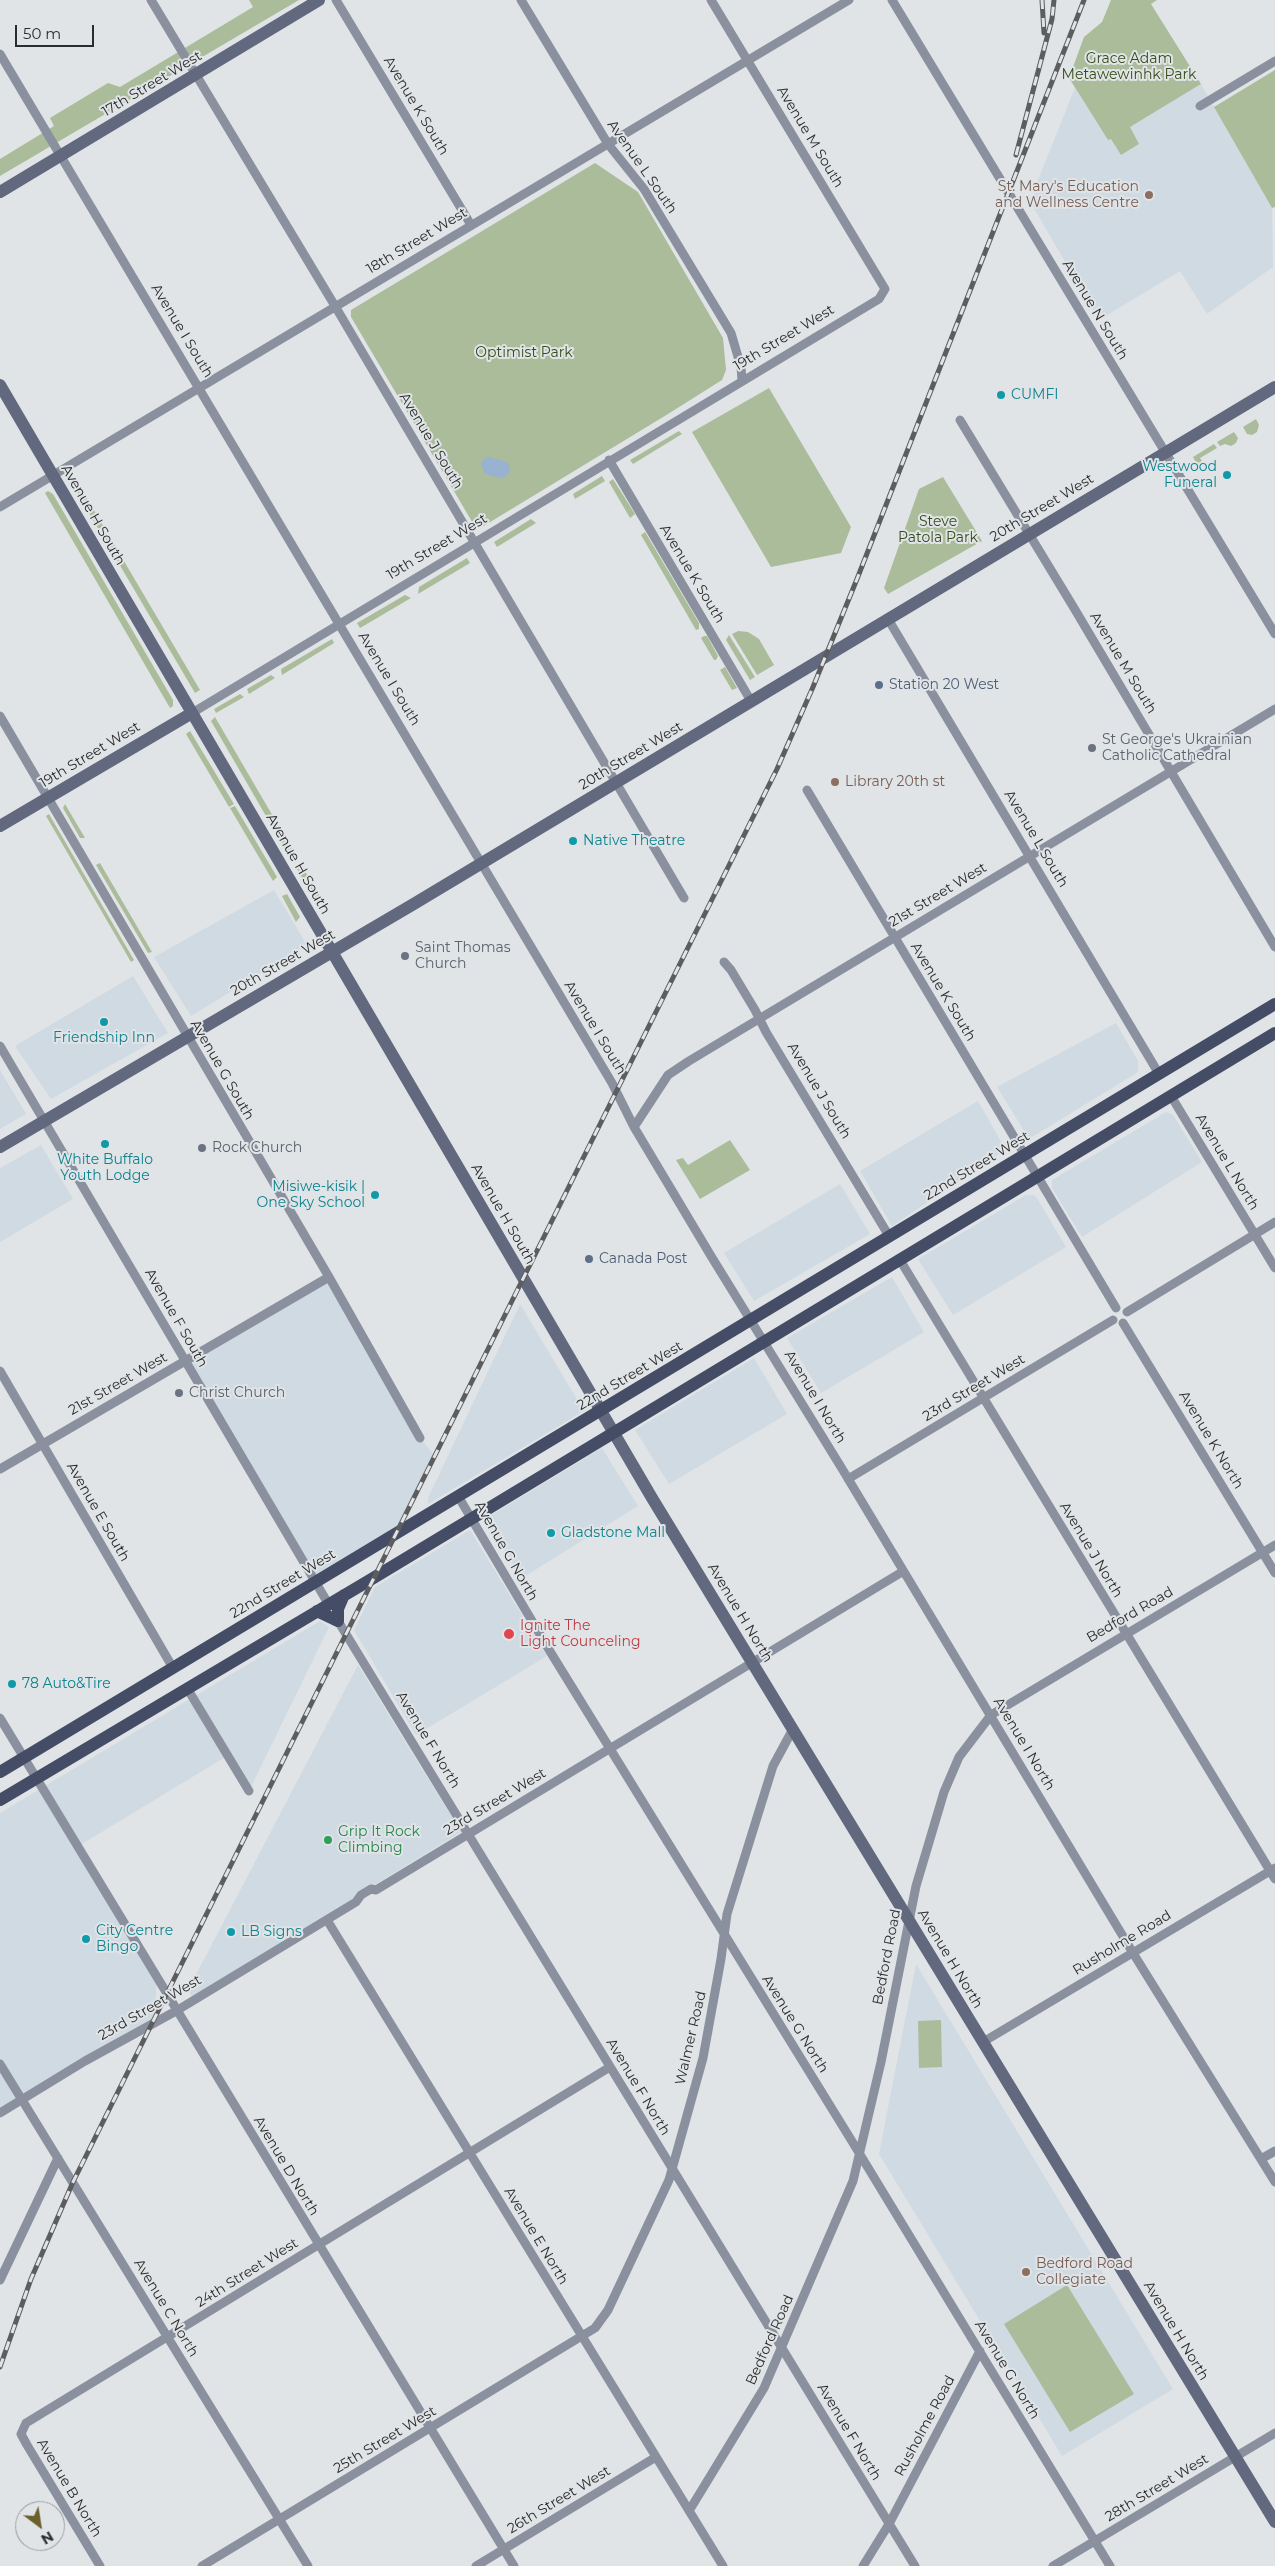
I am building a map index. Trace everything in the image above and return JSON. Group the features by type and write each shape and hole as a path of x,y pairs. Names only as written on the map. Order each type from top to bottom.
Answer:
{"main road":[{"name":"22nd Street West","path":"0,1772 1275,1004"},
{"path":"0,1800 344,1596 1275,1033"},
{"path":"317,1612 338,1622 338,1609 344,1596"}],"street":[{"name":"Avenue J South","path":"152,0 684,898"},
{"name":"17th Street West","path":"0,192 319,0"},
{"name":"Avenue K South","path":"336,0 472,225"},
{"name":"Avenue L South","path":"521,0 608,144 644,189 731,333 741,367 742,380"},
{"name":"Avenue M South","path":"711,0 884,289"},
{"name":"18th Street West","path":"0,507 849,0"},
{"name":"Avenue N South","path":"892,0 1275,634"},
{"name":"Avenue I South","path":"0,54 482,863 616,1090 634,1126 751,1320"},
{"path":"1200,106 1275,61"},
{"name":"19th Street West","path":"0,826 192,713 879,298 884,289"},
{"name":"Avenue H South","path":"0,385 601,1411"},
{"name":"20th Street West","path":"0,1148 482,863 1275,387"},
{"name":"Avenue M South","path":"960,420 1275,947"},
{"name":"Avenue K South","path":"609,460 752,701"},
{"name":"Avenue L South","path":"888,619 1159,1074"},
{"name":"21st Street West","path":"634,1126 668,1075 1275,709"},
{"name":"Avenue G South","path":"0,716 420,1438"},
{"name":"Avenue K South","path":"807,790 1024,1156"},
{"name":"Avenue J South","path":"724,962 731,970 889,1236"},
{"name":"Avenue F South","path":"0,1046 329,1604"},
{"name":"Avenue L North","path":"1171,1096 1275,1268"},
{"path":"1024,1156 1116,1308"},
{"path":"1127,1312 1275,1222"},
{"name":"Avenue J North","path":"900,1260 1125,1633 1273,1872"},
{"name":"21st Street West","path":"0,1469 328,1277"},
{"path":"1116,1308 1122,1308 1127,1312"},
{"path":"1116,1308 1112,1313 1113,1320 1117,1323 1123,1322 1127,1318 1127,1312"},
{"name":"Avenue I North","path":"751,1320 1133,1953 1275,2182"},
{"name":"23rd Street West","path":"848,1479 1113,1320"},
{"name":"Avenue K North","path":"1123,1322 1275,1573"},
{"name":"Avenue E South","path":"0,1370 173,1668"},
{"name":"Avenue H North","path":"601,1411 752,1663 1275,2522"},
{"name":"Avenue G North","path":"458,1496 551,1654 860,2154 1110,2566"},
{"name":"Bedford Road","path":"689,2511 764,2388 852,2181 881,2062 908,1918 944,1792 959,1757 991,1715 1275,1544"},
{"name":"23rd Street West","path":"0,2113 85,2061 176,2011 356,1902 361,1895 371,1889 376,1890 902,1572"},
{"name":"Avenue F North","path":"338,1622 915,2566"},
{"path":"187,1688 249,1791"},
{"name":"Avenue D North","path":"0,1718 514,2566"},
{"name":"Walmer Road","path":"582,2338 595,2328 608,2310 665,2190 703,2058 727,1914 773,1766 793,1729"},
{"name":"Rusholme Road","path":"983,2042 1273,1872"},
{"name":"Avenue E North","path":"327,1920 722,2566"},
{"name":"Avenue C North","path":"0,2064 308,2566"},
{"name":"24th Street West","path":"26,2423 610,2067"},
{"path":"1261,2159 1275,2151"},
{"path":"0,2280 58,2158"},
{"name":"25th Street West","path":"202,2566 582,2338"},
{"name":"Rusholme Road","path":"863,2566 889,2524 980,2351"},
{"name":"Avenue B North","path":"26,2423 21,2434 100,2566"},
{"name":"28th Street West","path":"1053,2566 1275,2433"},
{"name":"26th Street West","path":"476,2566 656,2457"}],"shaded area":[{"name":"St. Mary's Education and Wellness Centre","path":"1201,84 1272,208 1273,267 1207,314 1180,271 1099,320 1032,205 1036,185 1075,88 1108,140"},
{"path":"274,890 307,945 191,1016 154,957"},
{"path":"133,976 168,1033 51,1099 15,1046"},
{"path":"1116,1023 1138,1061 1138,1072 1029,1139 997,1087"},
{"path":"0,1070 26,1114 0,1129"},
{"path":"978,1101 1003,1145 1001,1153 892,1226 860,1171"},
{"path":"1166,1112 1173,1115 1202,1162 1082,1237 1052,1188 1052,1180"},
{"path":"41,1145 73,1199 0,1242 0,1168"},
{"path":"840,1184 870,1234 754,1301 724,1253"},
{"path":"1026,1195 1033,1195 1037,1198 1066,1247 953,1315 918,1259"},
{"path":"329,1277 420,1438 435,1456 395,1534 315,1581 185,1361"},
{"path":"892,1277 924,1332 821,1393 787,1338"},
{"path":"520,1304 584,1411 428,1504 428,1498"},
{"path":"754,1358 787,1414 669,1484 635,1430"},
{"path":"602,1448 638,1506 522,1578 486,1521 488,1517"},
{"path":"470,1530 547,1656 416,1735 354,1630 375,1587"},
{"path":"320,1621 329,1627 249,1791 227,1756 77,1847 157,1980 154,2022 0,2114 0,1813"},
{"path":"358,1665 461,1832 192,1997 188,1990"},
{"name":"Bedford Road Collegiate","path":"916,1964 1173,2389 1062,2456 879,2154"}],"green space":[{"path":"249,0 299,0 0,176 0,159 54,126 50,118 108,83 120,87 253,7"},
{"name":"Grace Adam Metawewinhk Park","path":"1111,0 1157,0 1151,4 1201,84 1130,127 1139,144 1121,155 1111,139 1108,140 1069,78 1084,37 1102,22"},
{"path":"1275,70 1275,207 1272,208 1214,107"},
{"name":"Optimist Park","path":"595,163 638,192 723,338 726,370 722,380 668,414 482,527 474,525 351,317 351,310"},
{"path":"769,388 851,527 841,553 771,567 692,432"},
{"path":"1256,419 1259,425 1257,432 1252,435 1247,434 1243,427"},
{"path":"679,431 682,434 633,464 630,460"},
{"path":"1234,432 1238,438 1236,443 1231,446 1225,444 1220,446 1217,442"},
{"path":"1214,444 1217,448 1200,458 1202,461 1197,464 1193,457"},
{"path":"602,476 605,481 575,499 573,494"},
{"path":"72,477 75,478 200,690 195,693 72,484"},
{"name":"Steve Patola Park","path":"943,477 982,541 888,594 884,588 919,489"},
{"path":"613,479 635,514 630,518 609,482"},
{"path":"48,491 53,494 173,700 173,706 170,708 45,493"},
{"path":"531,519 536,523 497,547 494,542"},
{"path":"645,532 699,623 699,629 696,630 641,535"},
{"path":"467,558 470,563 418,594 419,587"},
{"path":"405,595 411,598 360,628 357,623"},
{"path":"738,631 748,632 759,639 774,665 757,675 732,634"},
{"path":"729,635 755,677 750,680 726,640"},
{"path":"707,636 718,656 716,660 714,660 701,638"},
{"path":"332,639 334,643 282,675 281,669"},
{"path":"725,667 737,688 732,690 720,670"},
{"path":"271,675 275,678 249,694 247,689"},
{"path":"240,694 244,697 216,713 214,709"},
{"path":"215,717 295,854 288,854 211,721"},
{"path":"190,731 234,804 229,807 186,734"},
{"path":"65,804 85,838 80,838 63,808"},
{"path":"235,806 277,877 273,881 230,808"},
{"path":"49,814 134,960 131,962 46,816"},
{"path":"100,863 152,952 148,953 96,865"},
{"path":"300,863 323,901 318,905 297,869"},
{"path":"287,894 300,917 296,922 282,896"},
{"path":"730,1140 750,1170 700,1199 676,1160 683,1158 688,1165"},
{"path":"941,2020 942,2067 919,2068 918,2021"},
{"path":"1067,2285 1134,2394 1070,2432 1004,2324"}],"water":[{"path":"490,457 507,462 510,467 509,473 505,477 500,478 485,474 481,464 485,458"}],"railway":[{"path":"1042,0 1044,33"},
{"path":"1016,155 1052,19 1054,0"},
{"path":"0,2367 31,2279 73,2182 777,769 857,579 1084,0"}],"place":[{"name":"St. Mary's Education and Wellness Centre","path":"1149,195"},
{"name":"CUMFI","path":"1001,395"},
{"name":"Westwood Funeral","path":"1227,475"},
{"name":"Station 20 West","path":"879,685"},
{"name":"St George's Ukrainian Catholic Cathedral","path":"1092,748"},
{"name":"Library 20th st","path":"835,782"},
{"name":"Native Theatre","path":"573,841"},
{"name":"Saint Thomas Church","path":"405,956"},
{"name":"Friendship Inn","path":"104,1022"},
{"name":"White Buffalo Youth Lodge","path":"105,1144"},
{"name":"Rock Church","path":"202,1148"},
{"name":"Misiwe-kisik | One Sky School","path":"375,1195"},
{"name":"Canada Post","path":"589,1259"},
{"name":"Christ Church","path":"179,1393"},
{"name":"Gladstone Mall","path":"551,1533"},
{"name":"Ignite The Light Counceling","path":"509,1634"},
{"name":"78 Auto&Tire","path":"12,1684"},
{"name":"Grip It Rock Climbing","path":"328,1840"},
{"name":"LB Signs","path":"231,1932"},
{"name":"City Centre Bingo","path":"86,1939"},
{"name":"Bedford Road Collegiate","path":"1026,2272"}]}
